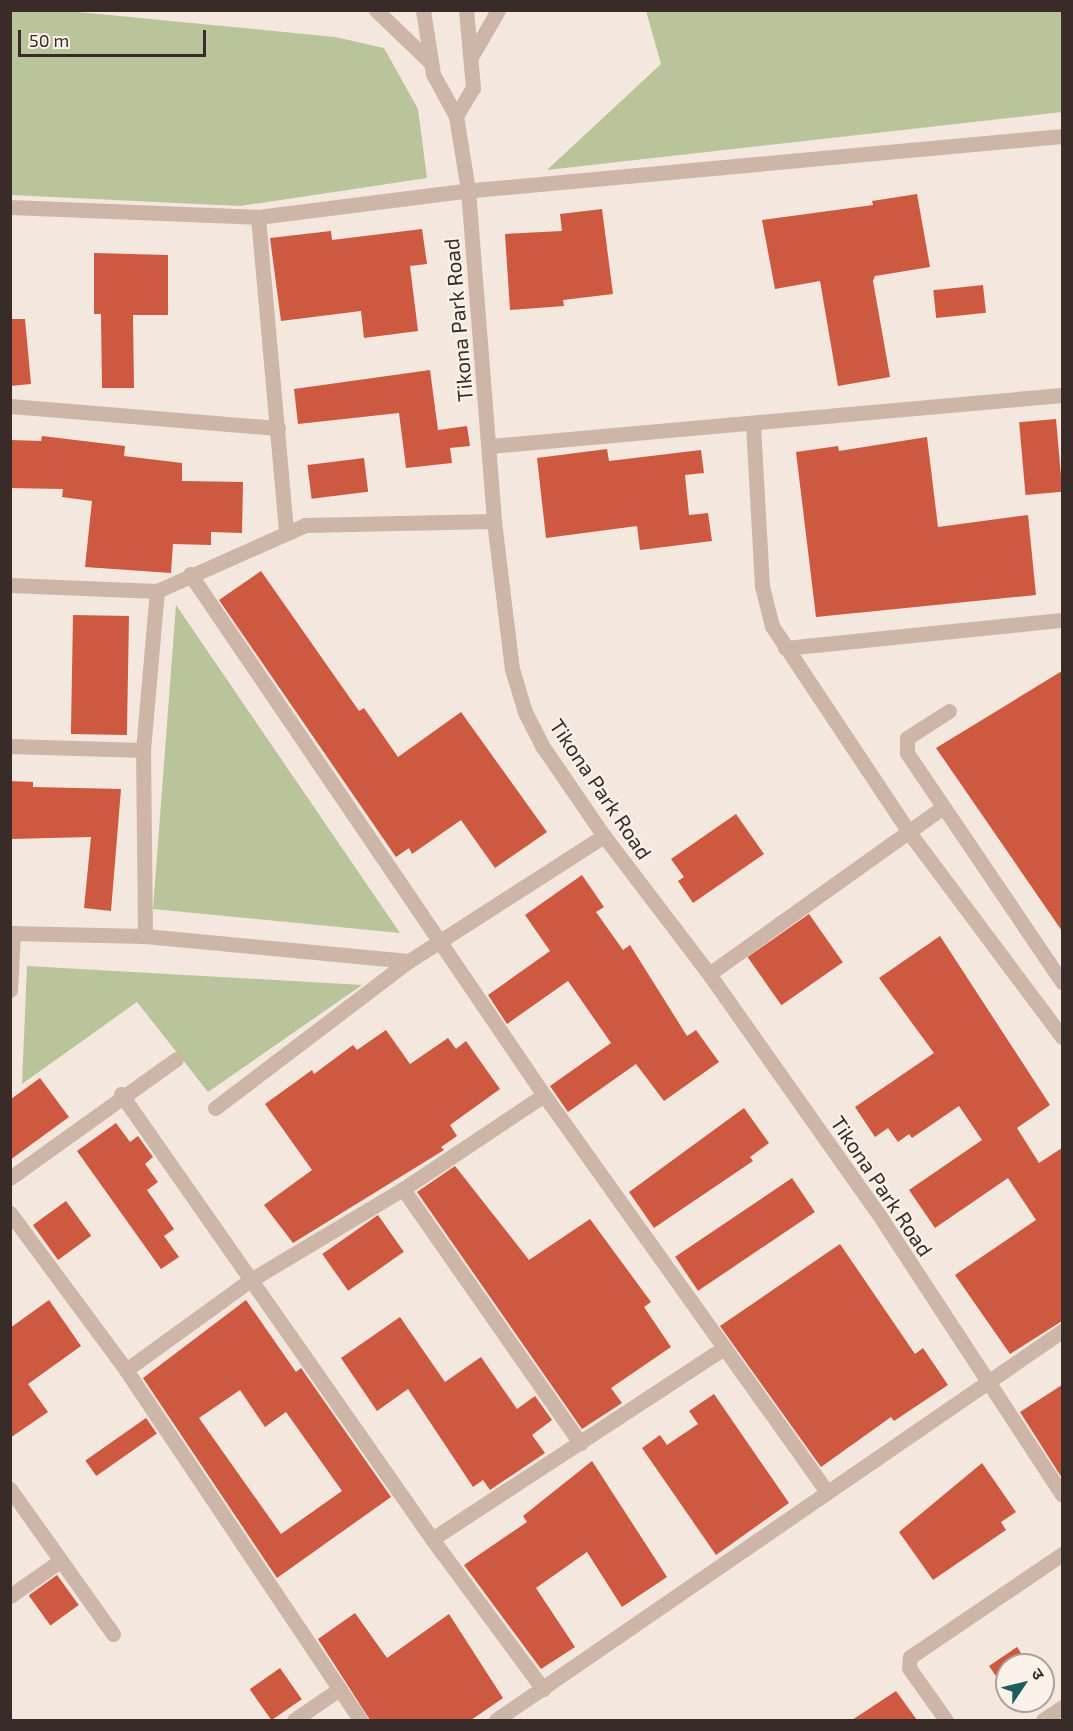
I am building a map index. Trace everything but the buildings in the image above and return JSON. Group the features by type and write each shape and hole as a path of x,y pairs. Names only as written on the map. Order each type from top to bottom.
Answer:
{"street":[{"name":"Tikona Park Road","path":"376,10 431,63"},
{"name":"Tikona Park Road","path":"423,10 431,63 456,116 468,190 490,447 494,521 516,689 543,747 604,836 709,974 883,1221 986,1383 1062,1495"},
{"path":"456,116 473,88 466,10"},
{"path":"471,57 498,10"},
{"path":"10,207 258,217 468,190 1062,136"},
{"path":"258,217 286,530"},
{"path":"490,447 753,425 1062,395"},
{"path":"10,405 278,428"},
{"path":"753,425 762,586 772,626 908,831 1062,1036"},
{"path":"10,585 157,591 286,530 331,522 494,521"},
{"path":"190,574 442,939 544,1095 826,1491"},
{"path":"146,936 143,750 157,591"},
{"path":"785,648 1062,620"},
{"path":"949,711 907,738 904,747 1062,982"},
{"path":"10,746 143,750"},
{"path":"709,974 943,807"},
{"path":"215,1108 409,961 604,836"},
{"path":"10,990 12,933 146,936 409,961"},
{"path":"10,1178 121,1094 176,1059"},
{"path":"121,1094 249,1281 432,1539 543,1689"},
{"path":"126,1370 249,1281 403,1189 544,1095"},
{"path":"403,1189 580,1443"},
{"path":"10,1213 126,1370 360,1720"},
{"path":"496,1720 826,1491 1062,1331"},
{"path":"432,1539 724,1348"},
{"path":"10,1490 113,1634"},
{"path":"946,1720 909,1668 910,1657 1062,1554"},
{"path":"10,1596 60,1561"},
{"path":"294,1720 338,1690"},
{"path":"1043,1720 1062,1707"}],"green space":[{"path":"10,11 68,11 335,37 384,48 418,109 427,178 240,206 11,195"},
{"path":"646,11 1062,11 1062,112 547,170 661,64"},
{"path":"176,605 400,933 153,909"},
{"path":"27,966 362,985 208,1092 137,1002 22,1084"}]}
